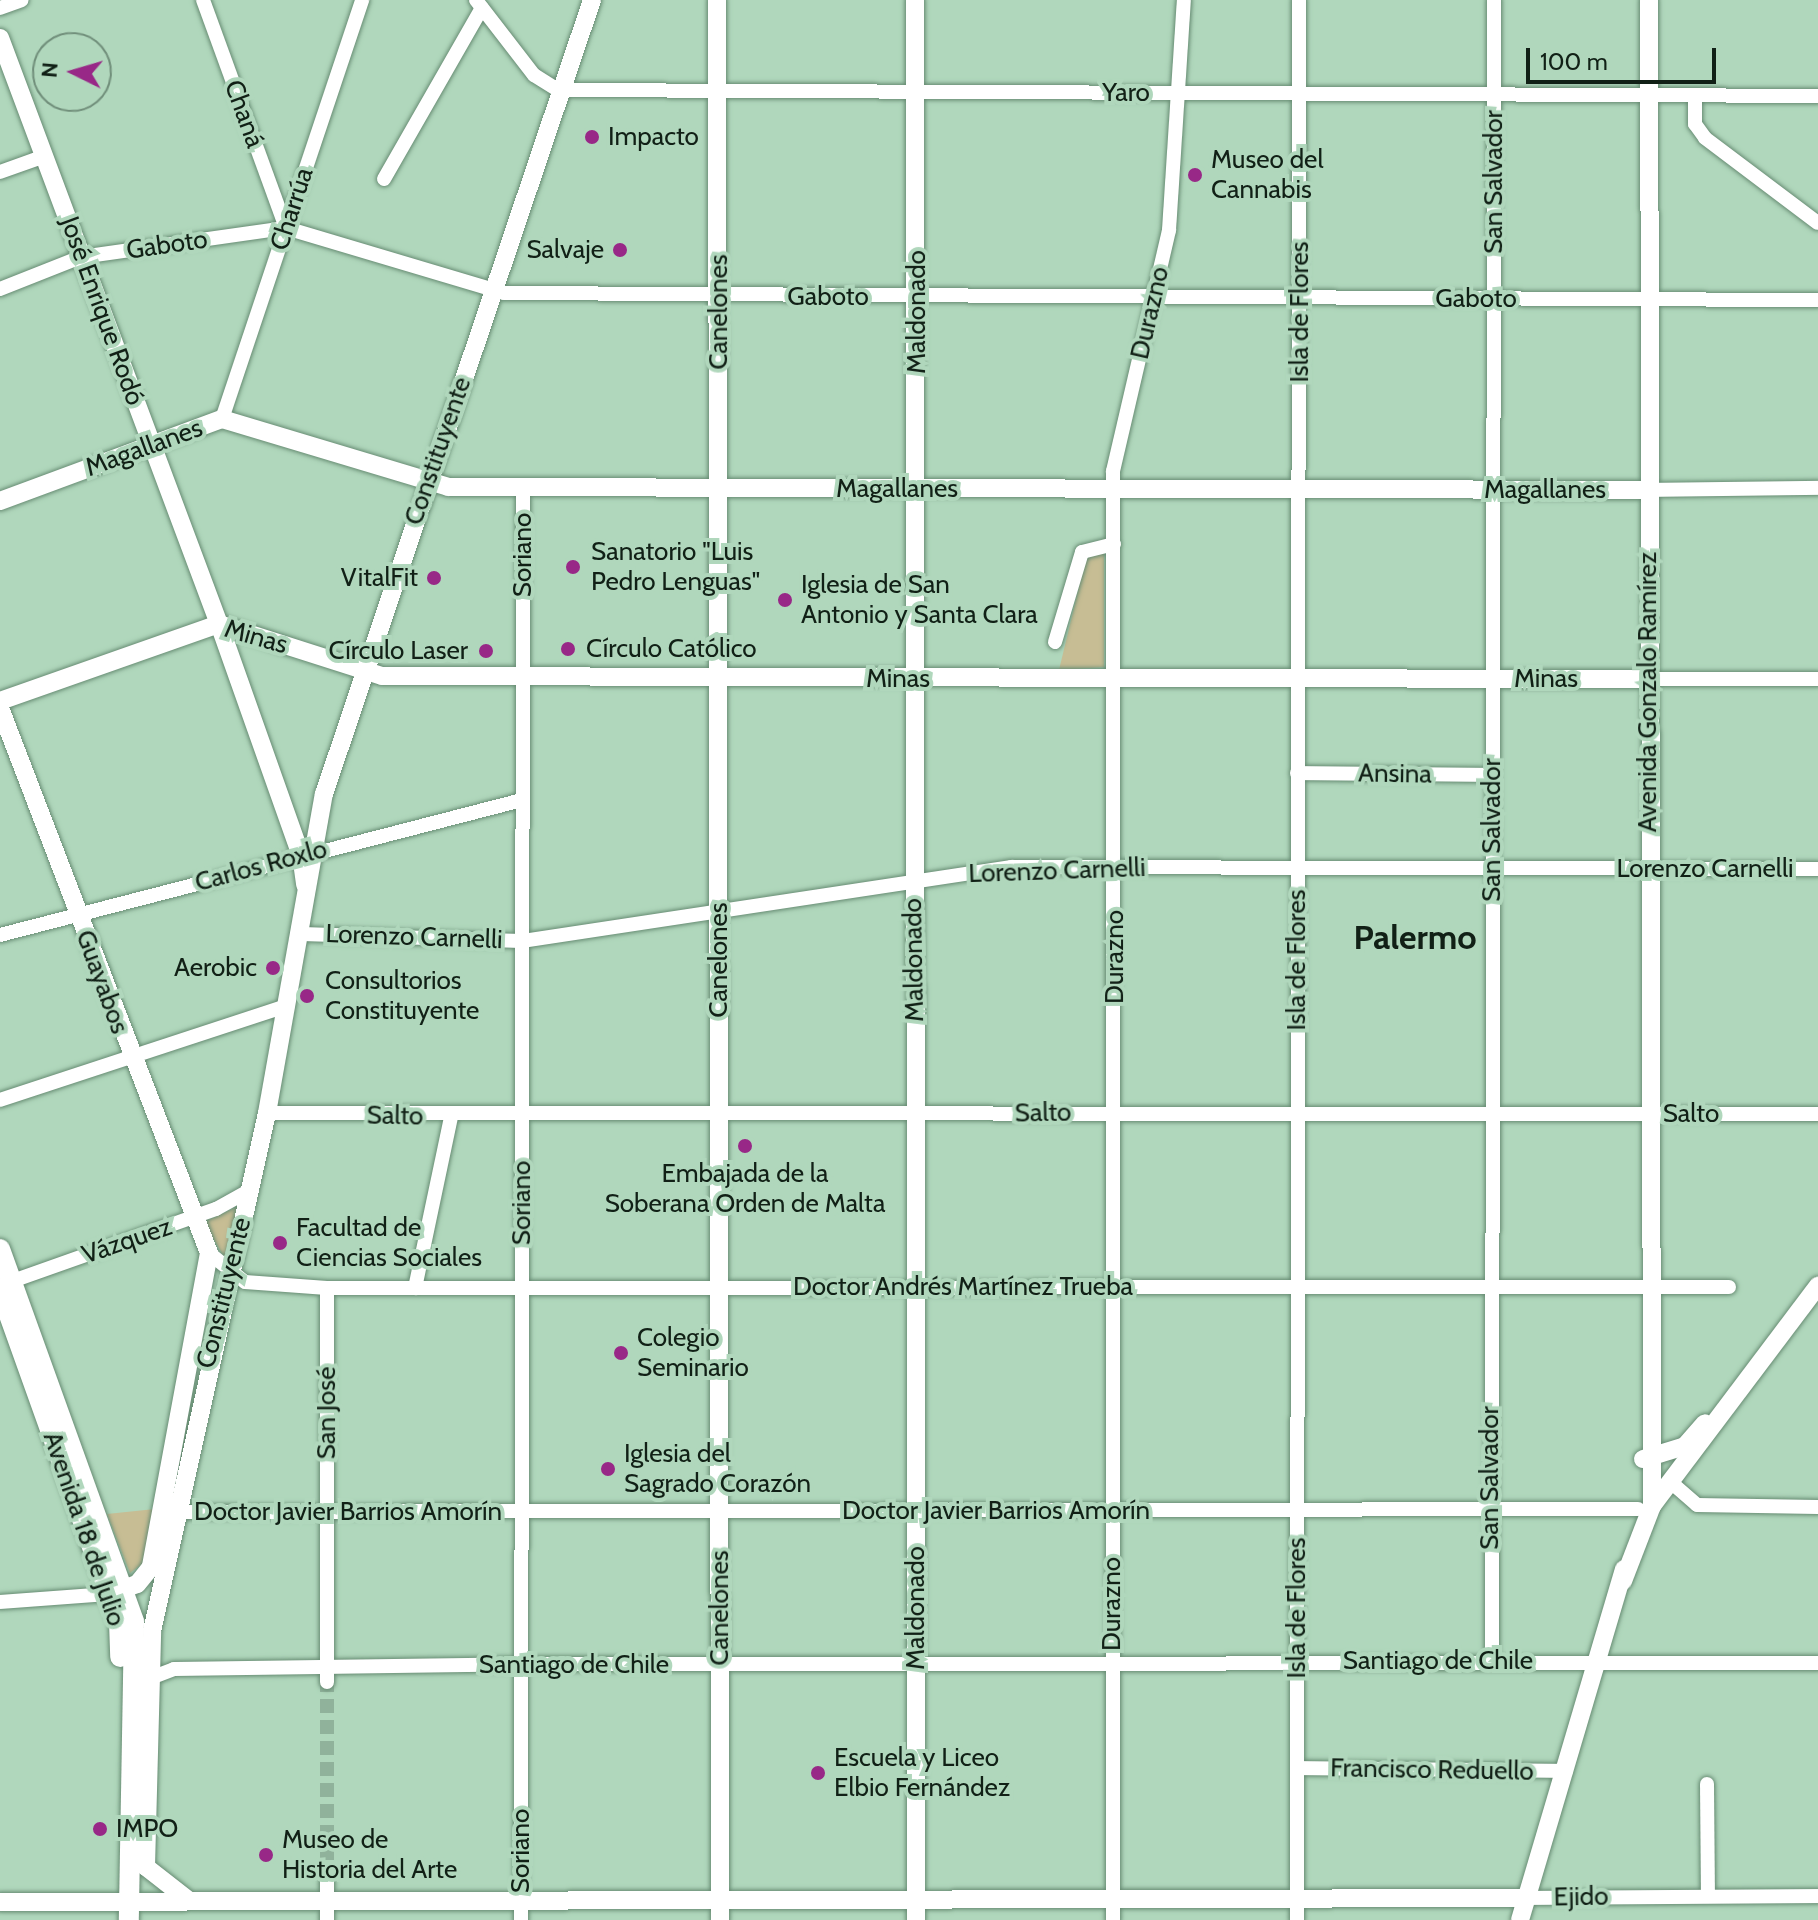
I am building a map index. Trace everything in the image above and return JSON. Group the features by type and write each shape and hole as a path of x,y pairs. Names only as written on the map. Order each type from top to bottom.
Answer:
{"main road":[{"name":"Avenida 18 de Julio","path":"0,1249 4,1285 134,1645 131,1833 123,1910"},
{"name":"Avenida 18 de Julio","path":"115,1592 121,1636 123,1910"}],"street":[{"path":"0,8 22,0"},
{"name":"Chaná","path":"203,0 286,228"},
{"name":"Charrúa","path":"222,419 362,0"},
{"name":"Constituyente","path":"115,1592 151,1567 167,1512 267,1113 306,908 309,853 329,773 558,90 592,0"},
{"name":"Canelones","path":"717,0 720,1920"},
{"name":"Maldonado","path":"915,0 917,489 912,679 917,1115 916,1920"},
{"name":"Durazno","path":"1113,1920 1113,489 1169,230 1184,0"},
{"name":"Isla de Flores","path":"1297,1920 1297,679 1301,489 1299,0"},
{"name":"San Salvador","path":"1492,1660 1489,1508 1494,0"},
{"name":"Avenida Gonzalo Ramírez","path":"1520,1920 1645,1508 1649,0"},
{"path":"384,179 479,4 534,75 558,90"},
{"name":"José Enrique Rodó","path":"0,38 151,445 309,853"},
{"name":"Yaro","path":"558,90 1300,96 1818,96"},
{"path":"1695,95 1695,124 1705,138 1818,223"},
{"path":"0,172 45,156"},
{"name":"Gaboto","path":"0,289 81,257 286,228 493,290 719,296 1818,300"},
{"name":"Magallanes","path":"0,501 222,419 427,483 720,489 1818,488"},
{"name":"Soriano","path":"521,1920 523,487"},
{"path":"1055,642 1085,547 1114,544"},
{"name":"Minas","path":"0,701 219,624 363,672 1115,680 1818,679"},
{"name":"Guayabos","path":"0,708 190,1219 209,1253"},
{"name":"Ansina","path":"1297,773 1492,775"},
{"name":"Carlos Roxlo","path":"0,935 522,800"},
{"name":"Lorenzo Carnelli","path":"301,934 522,941 913,879 1011,867 1818,869"},
{"path":"0,1100 286,1006"},
{"name":"Salto","path":"267,1113 521,1118 1115,1112 1818,1114"},
{"path":"415,1288 451,1117"},
{"name":"Vázquez","path":"4,1285 190,1219 250,1190"},
{"name":"Constituyente","path":"148,1679 167,1512 209,1253"},
{"name":"Doctor Andrés Martínez Trueba","path":"209,1253 229,1272 258,1286 327,1288 1729,1287"},
{"name":"San José","path":"327,1288 327,1675"},
{"path":"1645,1508 1673,1484 1734,1396 1815,1298"},
{"path":"1646,1458 1685,1446 1734,1396"},
{"path":"1673,1484 1697,1505 1818,1507"},
{"name":"Doctor Javier Barrios Amorín","path":"167,1512 720,1513 1645,1508"},
{"path":"0,1602 115,1592"},
{"name":"Santiago de Chile","path":"148,1679 174,1669 327,1675 522,1664 1492,1660 1818,1663"},
{"name":"Avenida 18 de Julio","path":"146,1867 148,1679"},
{"name":"Francisco Reduello","path":"1298,1768 1566,1771"},
{"path":"1707,1784 1708,1895"},
{"name":"Avenida 18 de Julio","path":"146,1807 131,1833 146,1867 160,1886 187,1899"},
{"path":"327,1890 327,1920"},
{"name":"Ejido","path":"0,1902 123,1910 187,1899 327,1890 521,1899 1818,1896"}],"shaded area":[{"path":"1104,553 1104,667 1059,670 1086,558"},
{"path":"237,1207 227,1257 224,1257 204,1222"},
{"path":"155,1509 146,1561 130,1573 107,1514"}],"tunnel":[{"path":"327,1682 327,1881"}],"place":[{"name":"Impacto","path":"592,137"},
{"name":"Museo del Cannabis","path":"1195,175"},
{"name":"Salvaje","path":"620,250"},
{"name":"Sanatorio \"Luis Pedro Lenguas\"","path":"573,567"},
{"name":"VitalFit","path":"434,578"},
{"name":"Iglesia de San Antonio y Santa Clara","path":"785,600"},
{"name":"Círculo Católico","path":"568,649"},
{"name":"Círculo Laser","path":"486,651"},
{"name":"Aerobic","path":"273,968"},
{"name":"Consultorios Constituyente","path":"307,996"},
{"name":"Embajada de la Soberana Orden de Malta","path":"745,1146"},
{"name":"Facultad de Ciencias Sociales","path":"280,1243"},
{"name":"Colegio Seminario","path":"621,1353"},
{"name":"Iglesia del Sagrado Corazón","path":"608,1469"},
{"name":"Escuela y Liceo Elbio Fernández","path":"818,1773"},
{"name":"IMPO","path":"100,1829"},
{"name":"Museo de Historia del Arte","path":"266,1855"}],"district":[{"name":"Palermo","path":"1415,938"}]}
